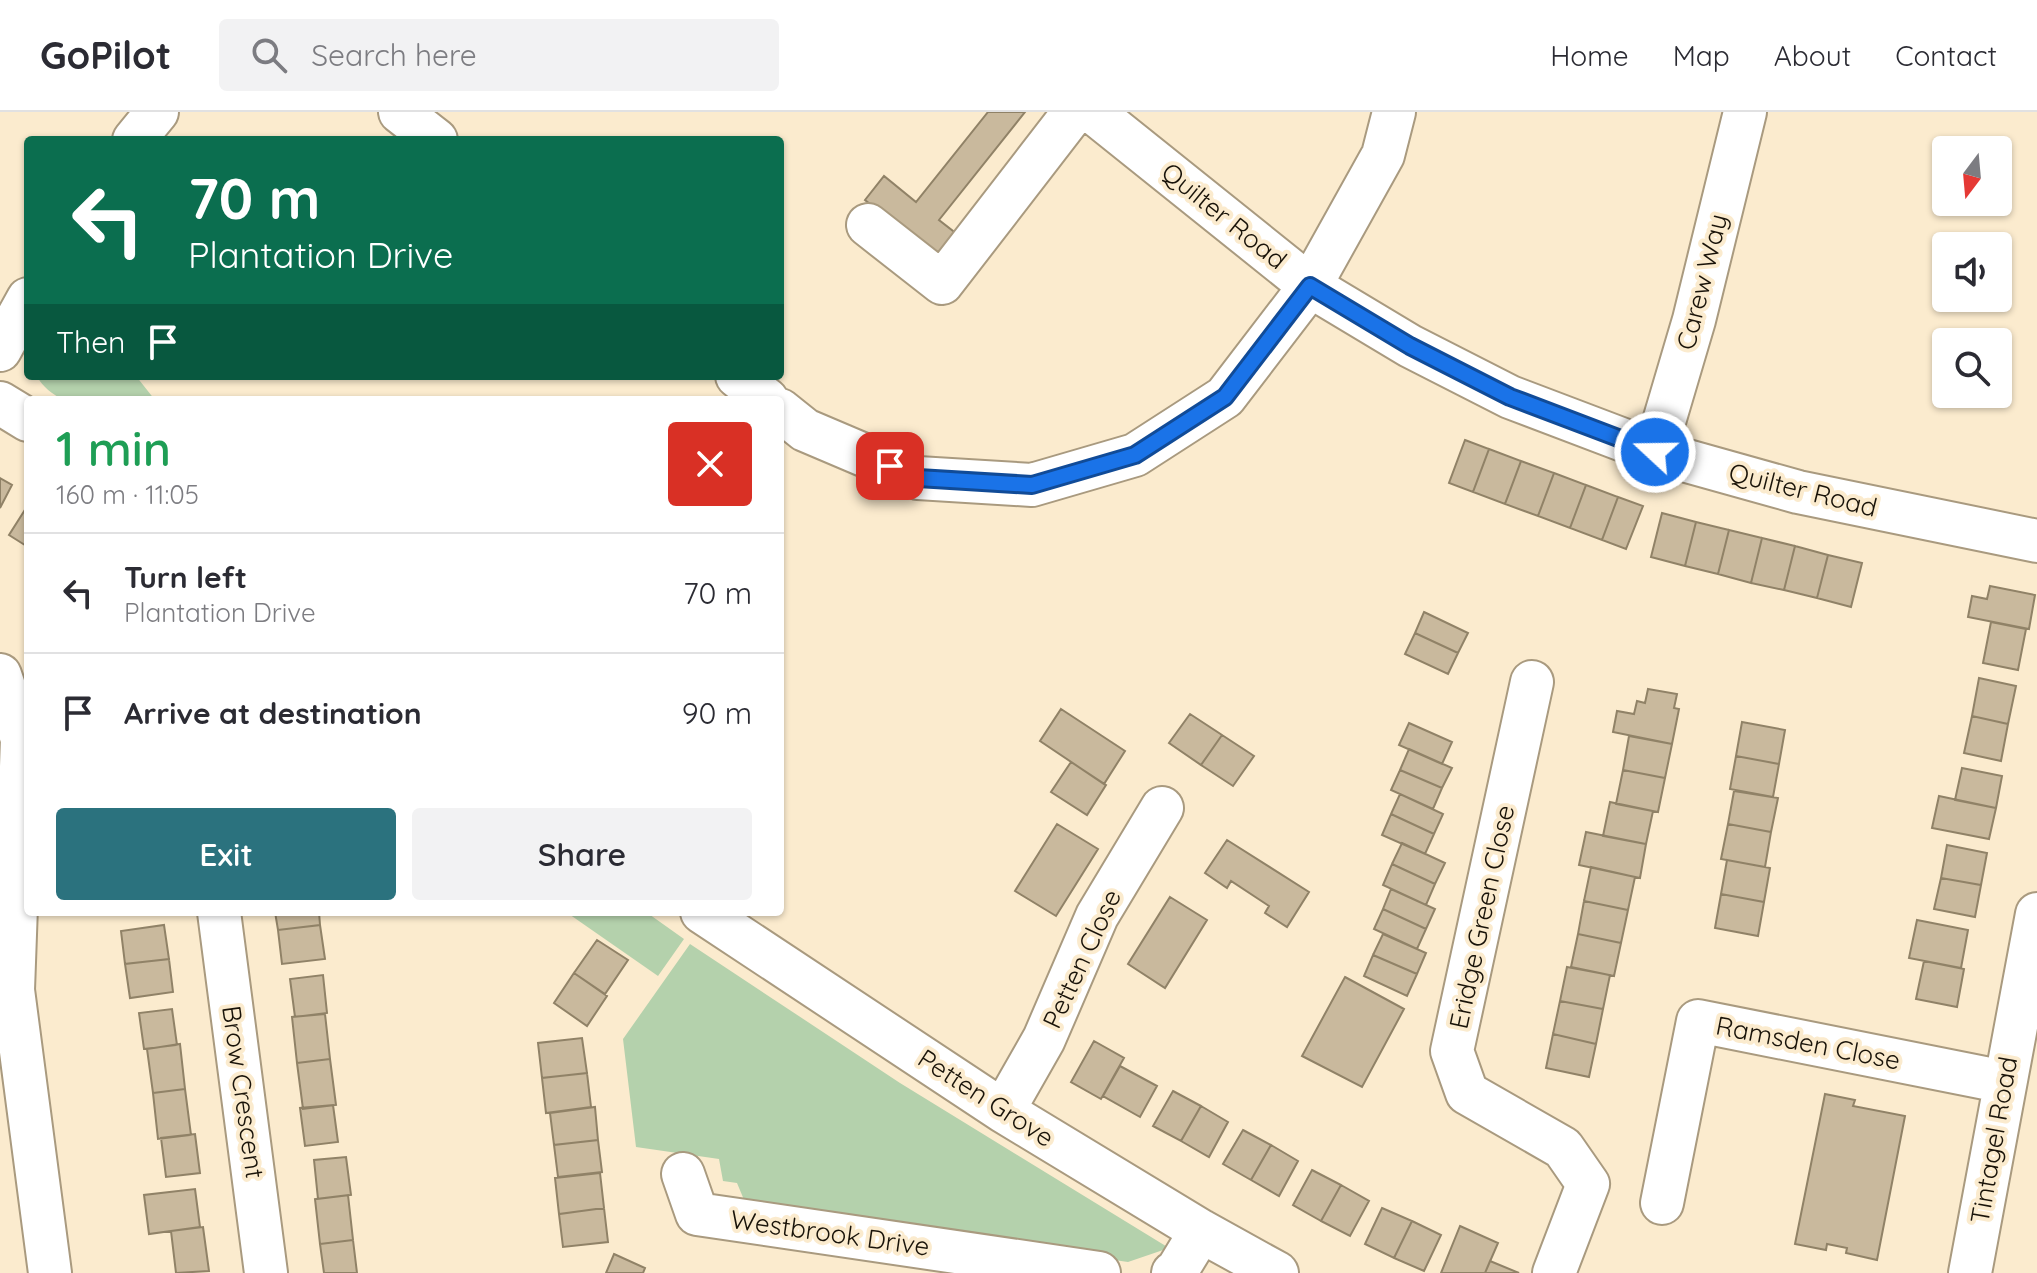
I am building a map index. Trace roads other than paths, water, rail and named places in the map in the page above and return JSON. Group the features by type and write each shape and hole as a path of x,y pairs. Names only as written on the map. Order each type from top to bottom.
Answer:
{"street":[{"path":"137,136 157,112"},
{"path":"400,112 431,136"},
{"path":"868,225 942,283 1074,112"},
{"name":"Quilter Road","path":"1093,112 1310,286 1410,346 1510,397 1655,452 1798,492 2037,541"},
{"path":"784,413 805,430 918,478 1032,485 1135,455 1225,397 1310,286 1383,155 1394,112"},
{"name":"Carew Way","path":"1655,452 1694,320 1745,112"},
{"path":"0,350 24,306"},
{"path":"742,380 762,396"},
{"path":"0,403 24,418"},
{"path":"0,675 22,739 13,990 50,1273"},
{"name":"Eridge Green Close","path":"1532,682 1452,1051 1467,1093 1563,1148 1588,1184 1554,1273"},
{"name":"Petten Close","path":"1003,1111 1044,1039 1097,916 1162,808"},
{"name":"Tintagel Road","path":"1970,1273 2037,914"},
{"name":"Brow Crescent","path":"220,916 266,1273"},
{"name":"Petten Grove","path":"710,916 1003,1111 1201,1231 1277,1273"},
{"name":"Ramsden Close","path":"1662,1203 1698,1021 2005,1082"},
{"name":"Westbrook Drive","path":"683,1174 697,1214 1099,1273"},
{"path":"1173,1273 1201,1231"}]}
